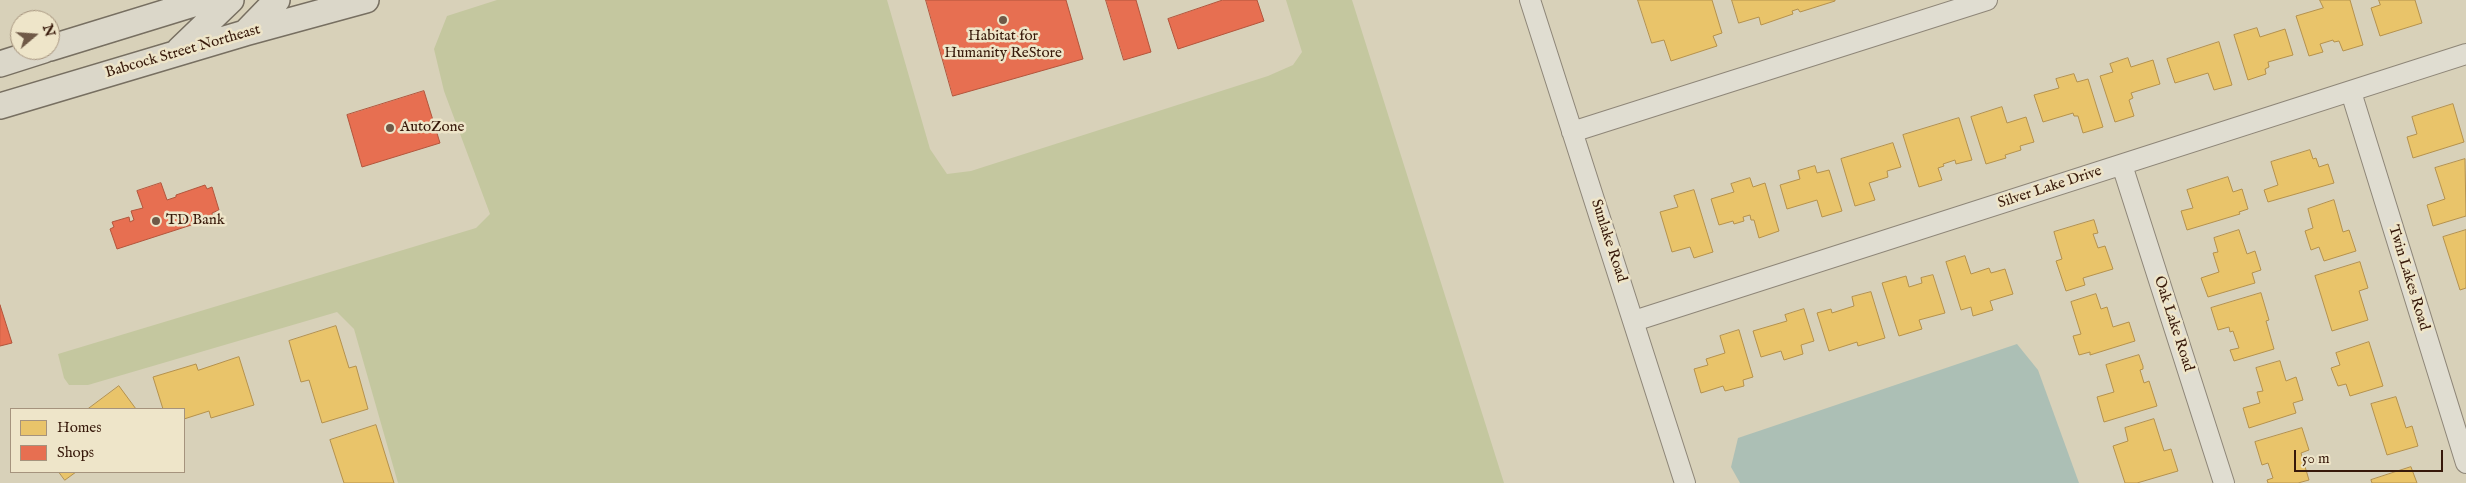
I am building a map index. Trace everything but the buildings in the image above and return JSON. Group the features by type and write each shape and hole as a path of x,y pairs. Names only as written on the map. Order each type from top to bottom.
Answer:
{"main road":[{"path":"60,45 206,0"},
{"path":"175,54 231,0"},
{"path":"245,33 277,0"},
{"name":"Babcock Street Northeast","path":"0,106 245,33 366,0"},
{"path":"0,64 13,60"}],"street":[{"name":"Sunlake Road","path":"1530,0 1685,483"},
{"path":"1572,132 1987,0"},
{"name":"Silver Lake Drive","path":"1634,321 2466,54"},
{"name":"Twin Lakes Road","path":"2351,92 2466,463"},
{"name":"Oak Lake Road","path":"2122,165 2224,483"}],"green space":[{"path":"497,0 887,0 930,149 947,174 971,171 1268,76 1293,65 1302,52 1286,0 1352,0 1504,483 398,483 354,329 337,312 88,385 69,385 64,378 58,354 476,228 490,214 444,91 434,49 447,16"}],"shaded area":[{"path":"2017,344 2038,370 2079,483 1740,483 1731,467 1738,438"}],"place":[{"name":"Habitat for Humanity ReStore","path":"1003,20"},
{"name":"AutoZone","path":"390,128"},
{"name":"TD Bank","path":"156,221"}]}
